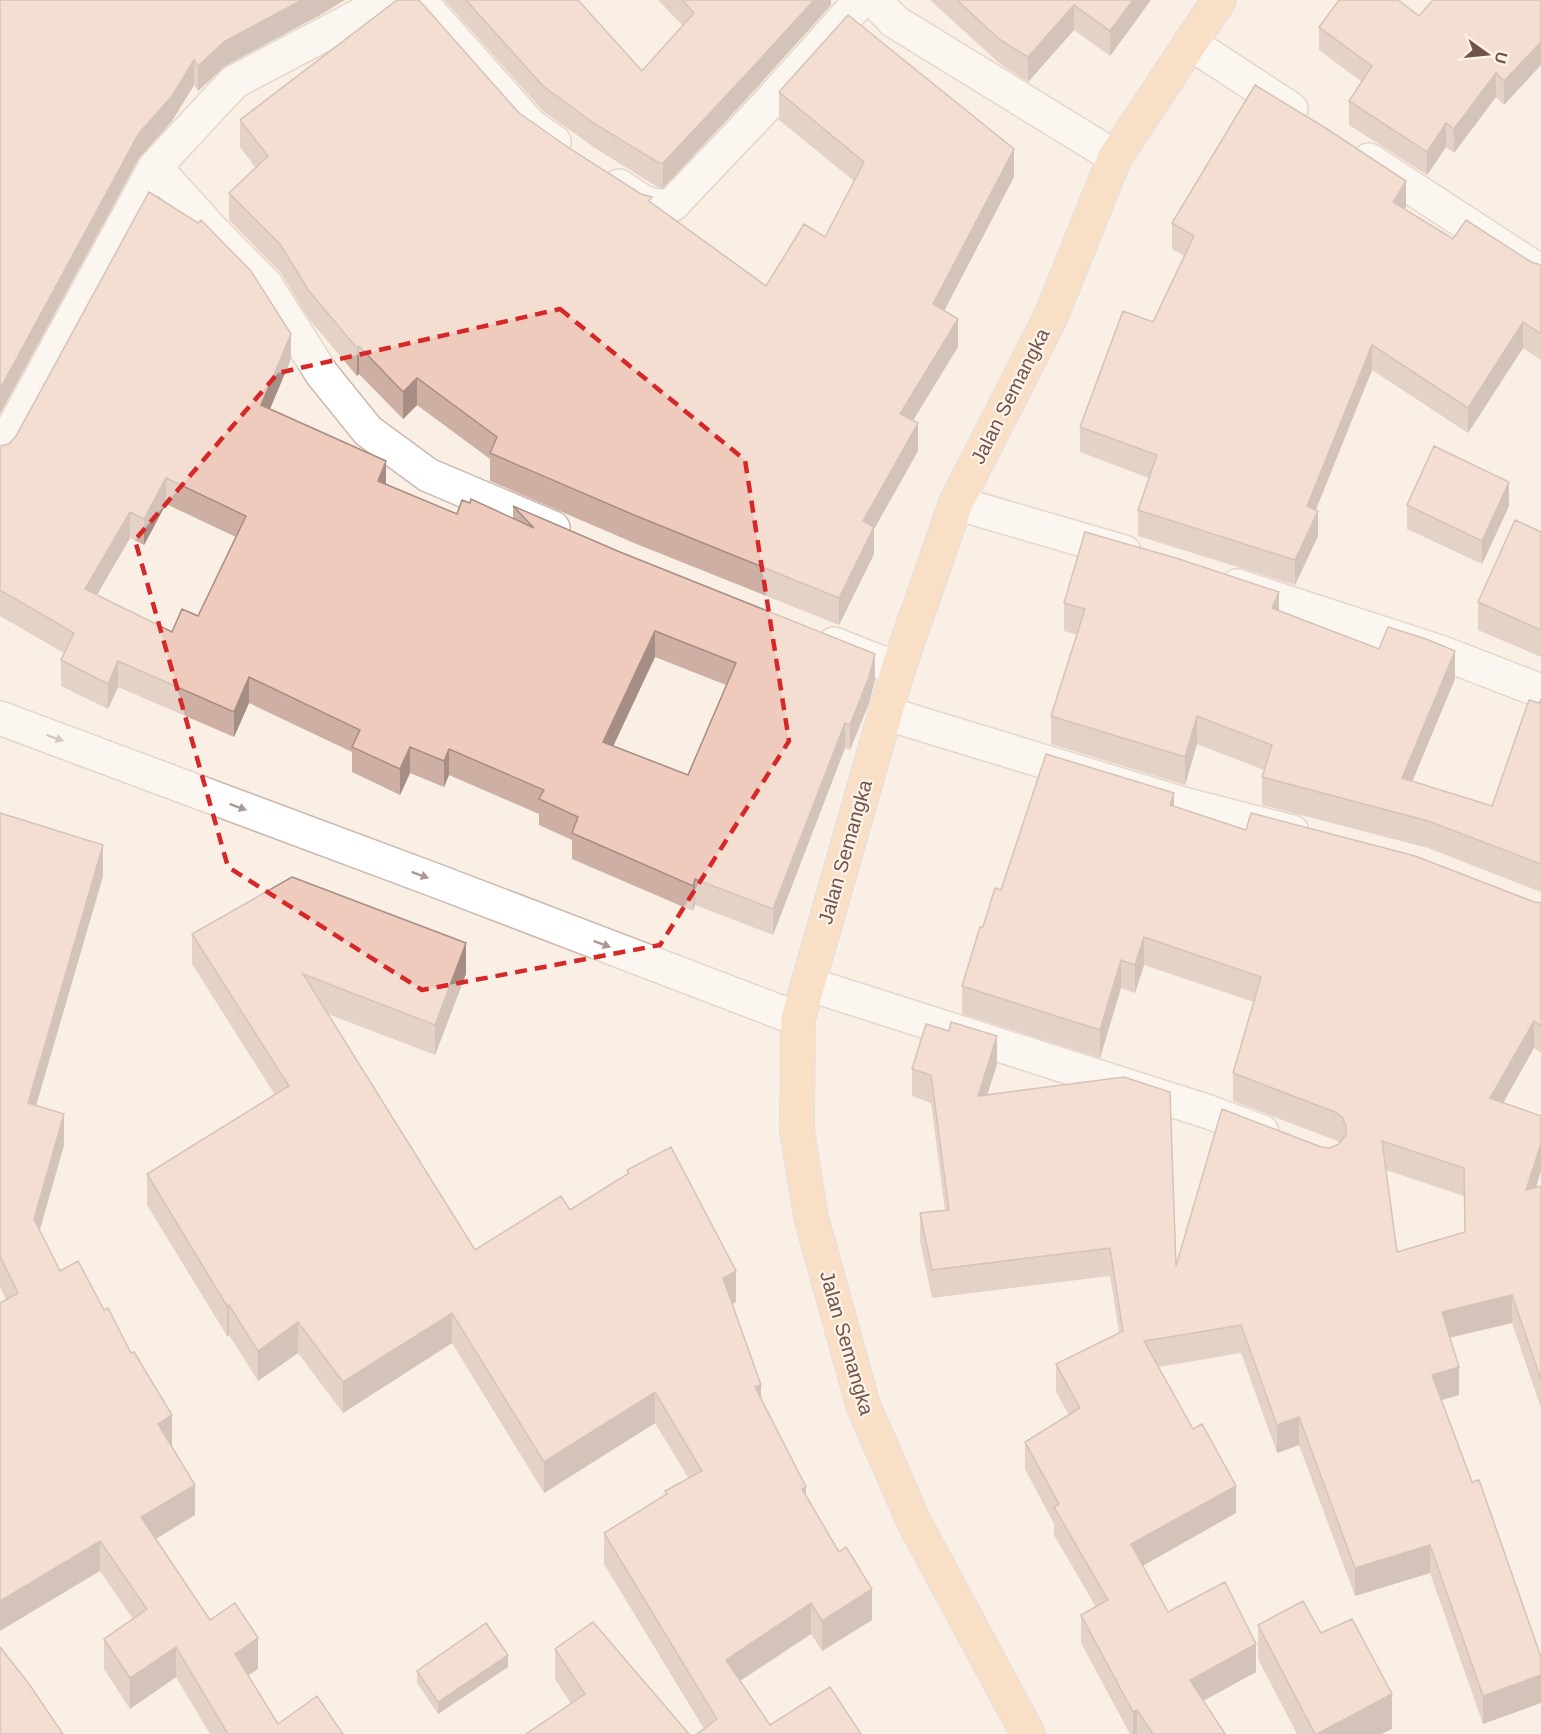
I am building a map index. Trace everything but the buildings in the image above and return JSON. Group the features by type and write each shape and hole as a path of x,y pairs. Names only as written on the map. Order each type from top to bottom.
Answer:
{"main road":[{"name":"Jalan Semangka","path":"1028,1734 914,1522 863,1405 811,1217 797,1130 798,1019 898,669 956,503 1051,316 1115,157 1219,0"}],"street":[{"path":"0,453 155,167 234,82 389,0"},
{"path":"419,0 530,125 585,164 651,206 660,207 672,205 766,106 861,0"},
{"path":"874,0 894,21 1115,157"},
{"path":"1190,43 1311,122"},
{"path":"1341,141 1541,272"},
{"path":"155,167 266,285 322,374 368,431 428,475 575,538"},
{"path":"956,503 1150,560"},
{"path":"1206,577 1440,652 1541,691"},
{"path":"811,634 898,669"},
{"path":"885,713 1183,804 1319,839"},
{"path":"0,718 798,1019"},
{"path":"808,984 1209,1112 1288,1142"}],"highlighted area":[{"path":"560,309 745,460 789,741 660,945 422,990 228,867 135,540 278,373"}]}
